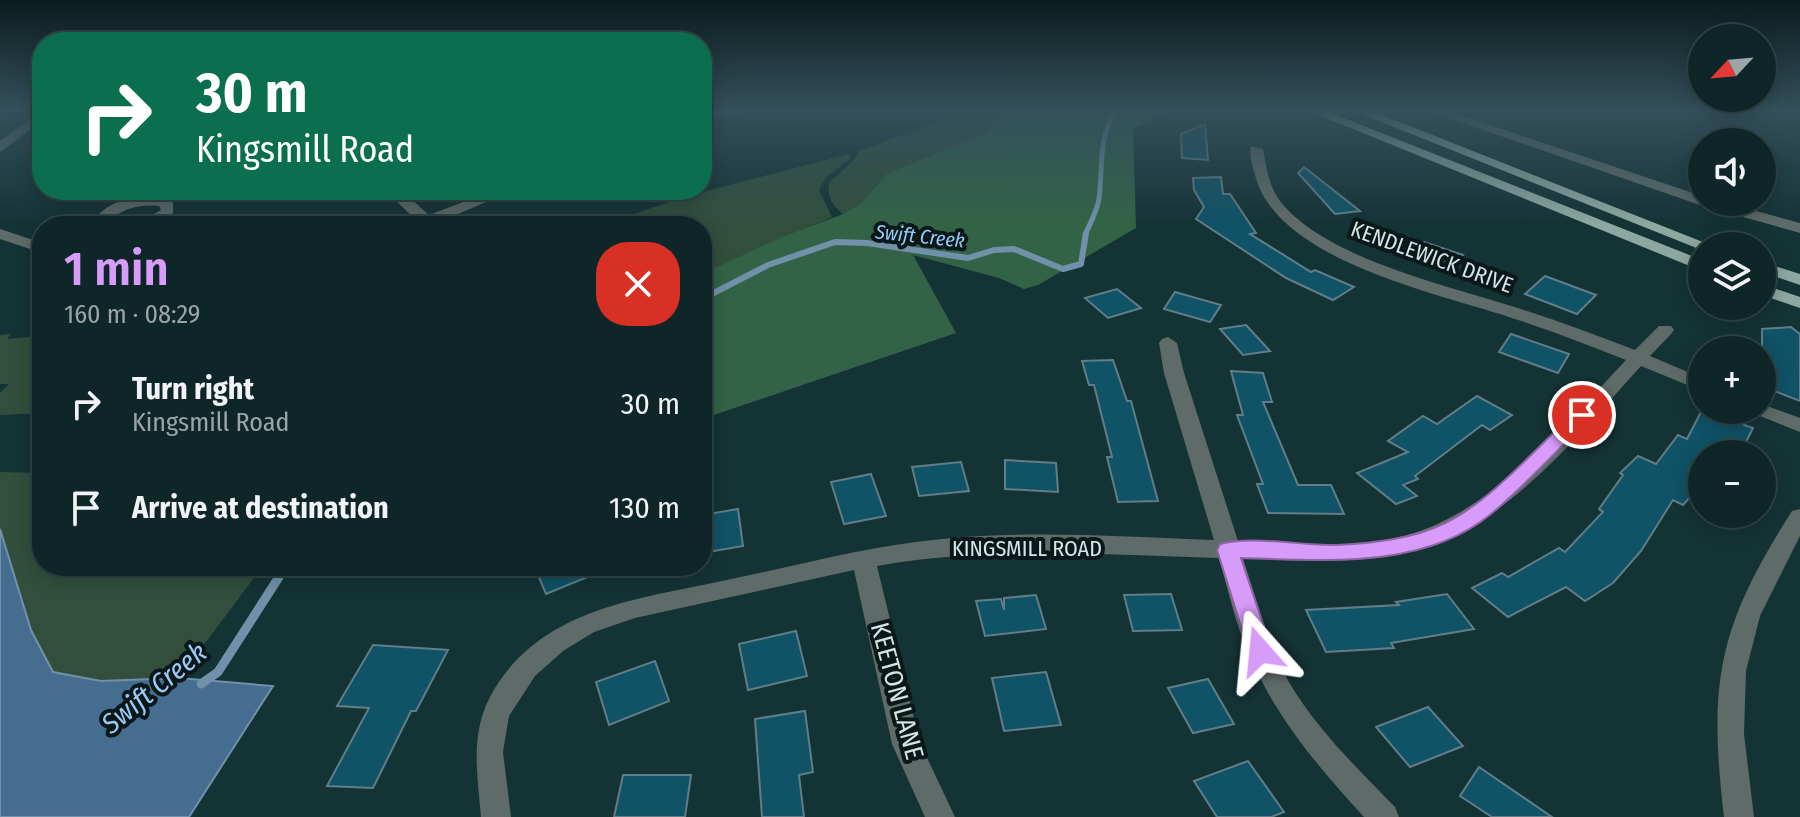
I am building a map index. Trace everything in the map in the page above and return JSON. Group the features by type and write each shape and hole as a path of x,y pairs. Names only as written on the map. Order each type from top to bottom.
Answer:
{"main road":[{"path":"1410,149 1688,260"},
{"path":"1457,149 1688,239"},
{"path":"1776,272 1800,280"},
{"path":"1776,294 1800,303"}],"street":[{"name":"KENDLEWICK DRIVE","path":"1256,149 1264,184 1276,206 1323,242 1404,276 1639,357 1688,379"},
{"path":"1549,149 1688,196"},
{"path":"401,200 414,216"},
{"path":"441,216 482,200"},
{"path":"106,216 123,206 154,201 168,204 170,208 163,216"},
{"path":"1757,216 1800,228"},
{"path":"0,234 32,245"},
{"path":"1639,357 1665,330"},
{"path":"1168,343 1260,651 1293,711 1334,764 1384,817"},
{"name":"KINGSMILL ROAD","path":"496,817 490,734 502,703 519,674 554,644 586,624 633,610 864,561 972,545 1336,553 1419,541 1453,529 1483,509 1525,472 1639,357"},
{"path":"1776,416 1800,425"},
{"path":"1739,817 1731,686 1736,651 1773,559 1800,517"},
{"name":"KEETON LANE","path":"864,561 906,744 940,817"}],"green space":[{"path":"947,149 889,173 860,204 843,214 833,204 829,183 856,158 858,151"},
{"path":"947,149 1134,149 1136,228 1038,285 1024,289 999,278 913,255 956,333 712,416 712,269 780,238 843,214 860,204 888,173"},
{"path":"849,154 850,159 826,177 819,190 832,217 712,270 712,216 628,216 675,200 712,200 712,190"},
{"path":"11,334 7,339 32,337 32,413 0,415 0,393 9,384 0,384 0,335"},
{"path":"0,472 32,473 32,576 256,576 179,678 101,681 53,672 31,630 0,529"}],"water":[{"path":"0,529 31,630 53,672 101,681 179,678 273,686 189,817 0,817"}],"building":[{"path":"1182,149 1207,149 1208,160 1182,158"},
{"path":"1304,167 1360,211 1335,214 1298,173"},
{"path":"1221,177 1223,194 1230,194 1256,233 1250,234 1311,272 1315,270 1354,287 1333,300 1286,278 1196,219 1204,207 1194,190 1193,178"},
{"path":"1424,242 1463,255 1449,270 1410,257"},
{"path":"1545,276 1596,295 1577,314 1525,294"},
{"path":"1117,289 1141,308 1108,318 1085,298"},
{"path":"1175,292 1221,305 1210,322 1164,309"},
{"path":"1246,325 1270,351 1243,355 1220,329"},
{"path":"1791,327 1800,334 1800,401 1776,392 1776,336 1762,336 1762,329"},
{"path":"1511,334 1569,354 1558,373 1499,352"},
{"path":"1113,360 1127,401 1131,401 1158,501 1118,502 1107,457 1112,457 1094,385 1089,385 1082,361"},
{"path":"1231,371 1263,373 1272,402 1263,402 1298,485 1331,485 1344,514 1268,513 1257,484 1263,484 1237,415 1243,415"},
{"path":"1477,396 1512,415 1490,430 1482,425 1415,476 1418,479 1403,485 1417,496 1396,504 1357,473 1408,452 1388,441 1423,416 1437,424"},
{"path":"1695,424 1742,424 1753,428 1747,440 1688,440 1688,499 1683,505 1673,500 1641,551 1613,583 1585,601 1566,587 1508,617 1472,588 1502,573 1508,577 1559,548 1565,552 1603,512 1599,509 1623,475 1620,473 1638,456 1656,464 1678,435 1687,439"},
{"path":"1005,460 1056,463 1058,492 1005,489"},
{"path":"961,462 969,491 919,496 912,467"},
{"path":"871,474 886,516 844,524 831,482"},
{"path":"738,509 743,546 712,551 712,513"},
{"path":"538,576 590,576 546,594"},
{"path":"1171,594 1182,630 1133,631 1124,595"},
{"path":"1447,594 1474,629 1391,643 1394,648 1326,652 1306,610 1399,605 1396,602"},
{"path":"1036,595 1046,629 985,636 976,601 1001,599 1004,610 1004,598"},
{"path":"796,631 807,676 748,690 739,644"},
{"path":"373,645 448,650 416,711 411,711 373,788 327,786 369,708 337,706"},
{"path":"655,661 669,701 609,725 596,682"},
{"path":"1046,672 1061,725 1004,731 992,678"},
{"path":"1208,679 1234,724 1193,733 1168,688"},
{"path":"1428,707 1463,746 1410,767 1376,727"},
{"path":"805,711 813,772 799,775 804,817 762,817 755,719"},
{"path":"1248,761 1284,812 1271,817 1217,817 1194,781"},
{"path":"1479,767 1552,817 1492,817 1460,796"},
{"path":"623,775 691,775 685,817 614,817"}],"waterway":[{"name":"Swift Creek","path":"1085,235 1098,204 1103,149"},
{"name":"Swift Creek","path":"712,294 768,265 835,242 867,243 968,258 994,250 1014,249 1063,269 1081,264 1086,233"},
{"name":"Swift Creek","path":"201,684 218,672 279,577"}],"route":[{"path":"1260,651 1228,550 1336,553 1419,541 1453,529 1483,509 1525,472 1582,415"}]}
